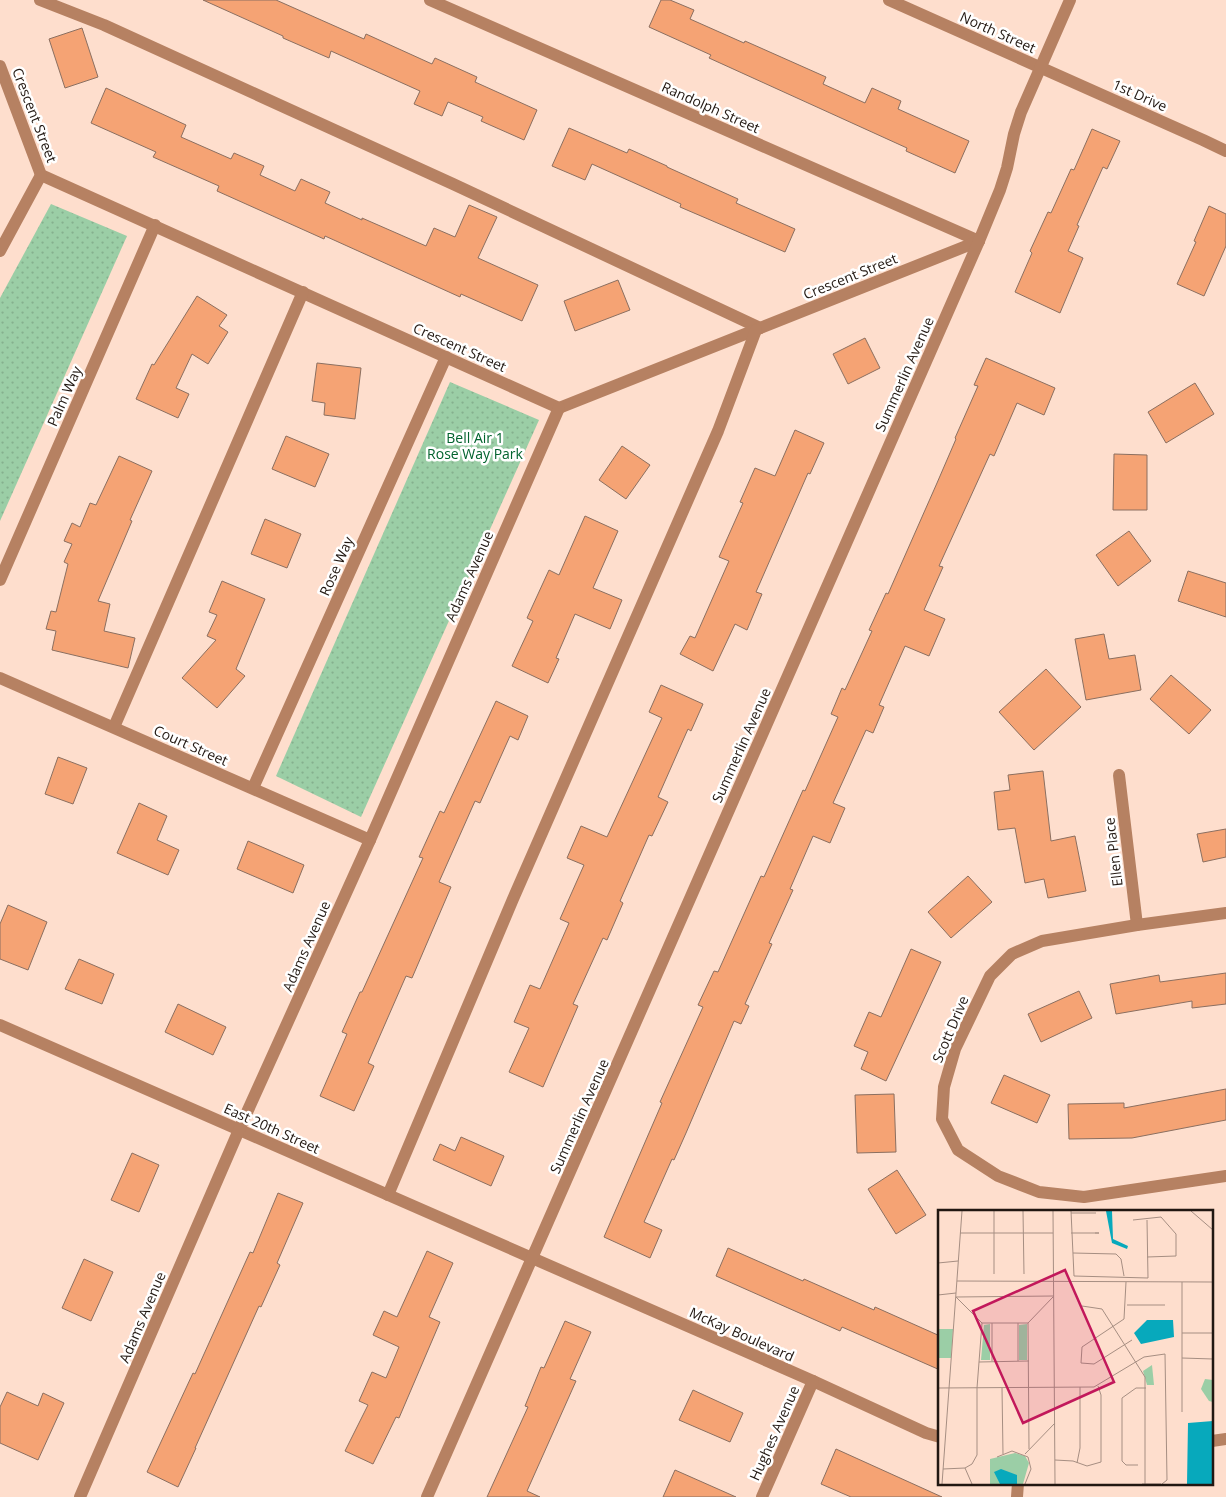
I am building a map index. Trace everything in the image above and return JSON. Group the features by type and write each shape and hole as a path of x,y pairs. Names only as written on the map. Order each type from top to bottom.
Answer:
{"street":[{"path":"40,0 104,25 444,180 758,329 718,432 513,900 388,1195"},
{"name":"Randolph Street","path":"430,0 979,241"},
{"name":"North Street","path":"889,0 1041,67"},
{"name":"Summerlin Avenue","path":"427,1497 979,241 1005,175 1021,112 1070,0"},
{"name":"Crescent Street","path":"0,66 42,175 559,408 979,241"},
{"name":"1st Drive","path":"1041,67 1226,151"},
{"path":"0,251 42,175"},
{"name":"Palm Way","path":"0,580 154,225"},
{"path":"114,727 303,292"},
{"name":"Rose Way","path":"253,788 446,357"},
{"name":"Adams Avenue","path":"80,1497 239,1130 370,840 559,408"},
{"name":"Court Street","path":"0,678 370,840"},
{"name":"Ellen Place","path":"1119,775 1137,925"},
{"name":"Scott Drive","path":"1226,913 1137,925 1042,941 1012,954 990,976 955,1049 944,1087 942,1119 958,1150 998,1176 1039,1192 1084,1197 1226,1176"},
{"name":"East 20th Street","path":"0,1025 532,1258"},
{"name":"McKay Boulevard","path":"532,1258 813,1381 926,1433 938,1436"},
{"name":"Hughes Avenue","path":"762,1497 813,1381"},
{"path":"1017,1497 1018,1484"}],"green space":[{"path":"51,204 127,236 0,521 0,298"},
{"name":"Bell Air 1 Rose Way Park","path":"450,382 539,420 361,817 276,776"}],"building":[{"path":"203,0 276,0 364,39 366,34 432,64 435,58 477,77 475,82 537,110 524,140 481,121 483,117 448,102 442,116 414,104 420,91 331,51 329,58"},
{"path":"661,0 670,0 694,10 690,19 826,77 823,84 865,103 872,88 901,101 898,109 969,141 955,173 906,151 907,148 709,58 711,55 649,27"},
{"path":"82,28 98,77 65,88 49,39"},
{"path":"106,88 186,125 181,137 231,159 234,153 264,166 260,175 295,191 301,179 330,192 325,203 426,246 434,228 455,237 469,205 497,217 478,258 538,285 522,321 461,294 460,297 325,236 324,239 217,191 219,186 153,157 156,152 91,123"},
{"path":"569,128 627,153 629,149 738,199 736,203 795,229 785,252 680,207 681,204 592,164 585,180 552,166"},
{"path":"1092,129 1120,141 1107,169 1103,167 1077,225 1079,226 1068,251 1083,258 1060,313 1015,292 1032,253 1030,251 1048,212 1051,213 1071,169 1074,170"},
{"path":"1209,206 1226,214 1226,246 1204,296 1177,284 1196,242 1194,241"},
{"path":"618,280 630,310 575,331 564,301"},
{"path":"197,296 227,315 219,326 228,332 208,364 192,354 176,388 189,394 178,418 136,399 152,364 154,365"},
{"path":"865,338 880,368 848,384 833,354"},
{"path":"986,358 1055,388 1044,415 1017,403 994,456 990,454 939,566 943,567 924,610 945,619 929,656 905,646 879,705 884,707 873,733 866,730 833,803 845,808 830,843 813,836 790,889 793,890 769,943 772,944 745,1004 749,1006 741,1024 734,1021 674,1160 672,1159 644,1222 662,1230 650,1258 604,1237 662,1103 660,1102 703,1007 698,1005 714,971 718,972 761,876 764,877 838,717 831,714 842,688 845,690 872,631 869,630 886,593 888,594 937,483 978,386 974,385"},
{"path":"317,363 361,368 355,419 324,415 325,403 312,401"},
{"path":"1195,383 1214,414 1166,443 1148,412"},
{"path":"795,430 824,443 810,474 808,473 756,592 762,594 747,630 735,624 713,671 680,654 690,636 695,638 729,561 719,557 743,503 740,502 755,468 775,476"},
{"path":"286,436 329,454 315,487 272,469"},
{"path":"622,446 650,465 626,499 599,480"},
{"path":"1114,454 1147,455 1147,510 1113,510"},
{"path":"119,456 152,471 130,520 132,521 98,601 110,604 104,631 135,638 128,668 52,650 56,631 46,629 51,611 56,612 68,564 64,562 72,544 64,541 72,523 80,527 90,503 96,505"},
{"path":"585,516 618,531 593,588 622,600 610,629 575,614 556,658 559,659 548,683 512,666 533,621 527,618 549,570 559,575"},
{"path":"265,519 301,534 287,568 251,554"},
{"path":"1129,531 1151,561 1118,586 1096,555"},
{"path":"1188,571 1226,583 1226,617 1178,601"},
{"path":"222,581 265,599 236,669 245,676 217,708 182,678 216,640 207,636 217,615 209,612"},
{"path":"1104,634 1109,659 1135,655 1141,690 1086,700 1075,639"},
{"path":"1046,669 1081,707 1034,750 999,712"},
{"path":"1171,675 1211,710 1189,734 1150,699"},
{"path":"661,685 703,704 691,731 688,729 658,797 668,802 652,836 649,835 620,901 623,903 607,940 603,938 573,1004 578,1006 543,1087 509,1072 529,1028 514,1022 530,985 540,989 569,923 560,919 584,865 567,858 581,826 607,837 662,718 649,712"},
{"path":"496,701 528,716 518,740 510,736 480,803 475,801 439,882 451,887 412,978 406,976 368,1063 374,1066 354,1111 320,1096 347,1034 342,1032 423,858 419,857 440,811 444,813"},
{"path":"58,757 87,768 73,804 45,794"},
{"path":"1043,771 1051,841 1075,836 1086,891 1048,898 1044,879 1025,883 1015,828 998,830 994,792 1010,790 1008,775"},
{"path":"139,803 167,816 157,840 179,850 168,875 117,853"},
{"path":"1226,829 1226,857 1203,862 1197,834"},
{"path":"248,841 304,865 293,893 237,869"},
{"path":"968,876 992,902 951,938 928,912"},
{"path":"8,905 47,922 28,970 0,959 0,924"},
{"path":"911,949 941,962 886,1081 861,1069 868,1052 854,1046 869,1012 881,1017"},
{"path":"79,959 114,974 102,1004 65,989"},
{"path":"1226,973 1226,1004 1192,1008 1192,1001 1116,1014 1110,984 1159,975 1160,982"},
{"path":"1079,991 1092,1018 1041,1042 1028,1014"},
{"path":"178,1004 226,1027 213,1055 165,1032"},
{"path":"1004,1075 1050,1095 1037,1123 991,1103"},
{"path":"1226,1089 1226,1120 1132,1138 1069,1139 1068,1104 1124,1103 1124,1108"},
{"path":"894,1094 896,1152 857,1153 855,1095"},
{"path":"461,1137 504,1156 491,1186 433,1160 440,1144 455,1151"},
{"path":"132,1153 159,1165 139,1212 111,1200"},
{"path":"897,1170 926,1215 896,1234 868,1189"},
{"path":"278,1193 303,1203 277,1263 280,1265 261,1307 259,1306 178,1487 147,1472 193,1373 195,1374 250,1252 253,1253"},
{"path":"728,1248 874,1310 875,1307 938,1335 938,1369 842,1327 840,1331 716,1276"},
{"path":"427,1251 453,1263 429,1317 440,1322 399,1418 396,1417 373,1464 345,1451 368,1405 359,1401 372,1372 386,1378 399,1347 373,1335 384,1311 397,1317"},
{"path":"84,1259 113,1272 91,1321 62,1308"},
{"path":"565,1321 591,1332 570,1379 576,1381 527,1491 540,1497 487,1497 528,1407 525,1406 541,1367 544,1368"},
{"path":"693,1390 743,1413 730,1442 679,1420"},
{"path":"7,1392 38,1406 43,1393 64,1403 38,1460 0,1443 0,1407"},
{"path":"836,1449 942,1497 851,1497 821,1484"},
{"path":"675,1470 736,1497 663,1497"}]}
